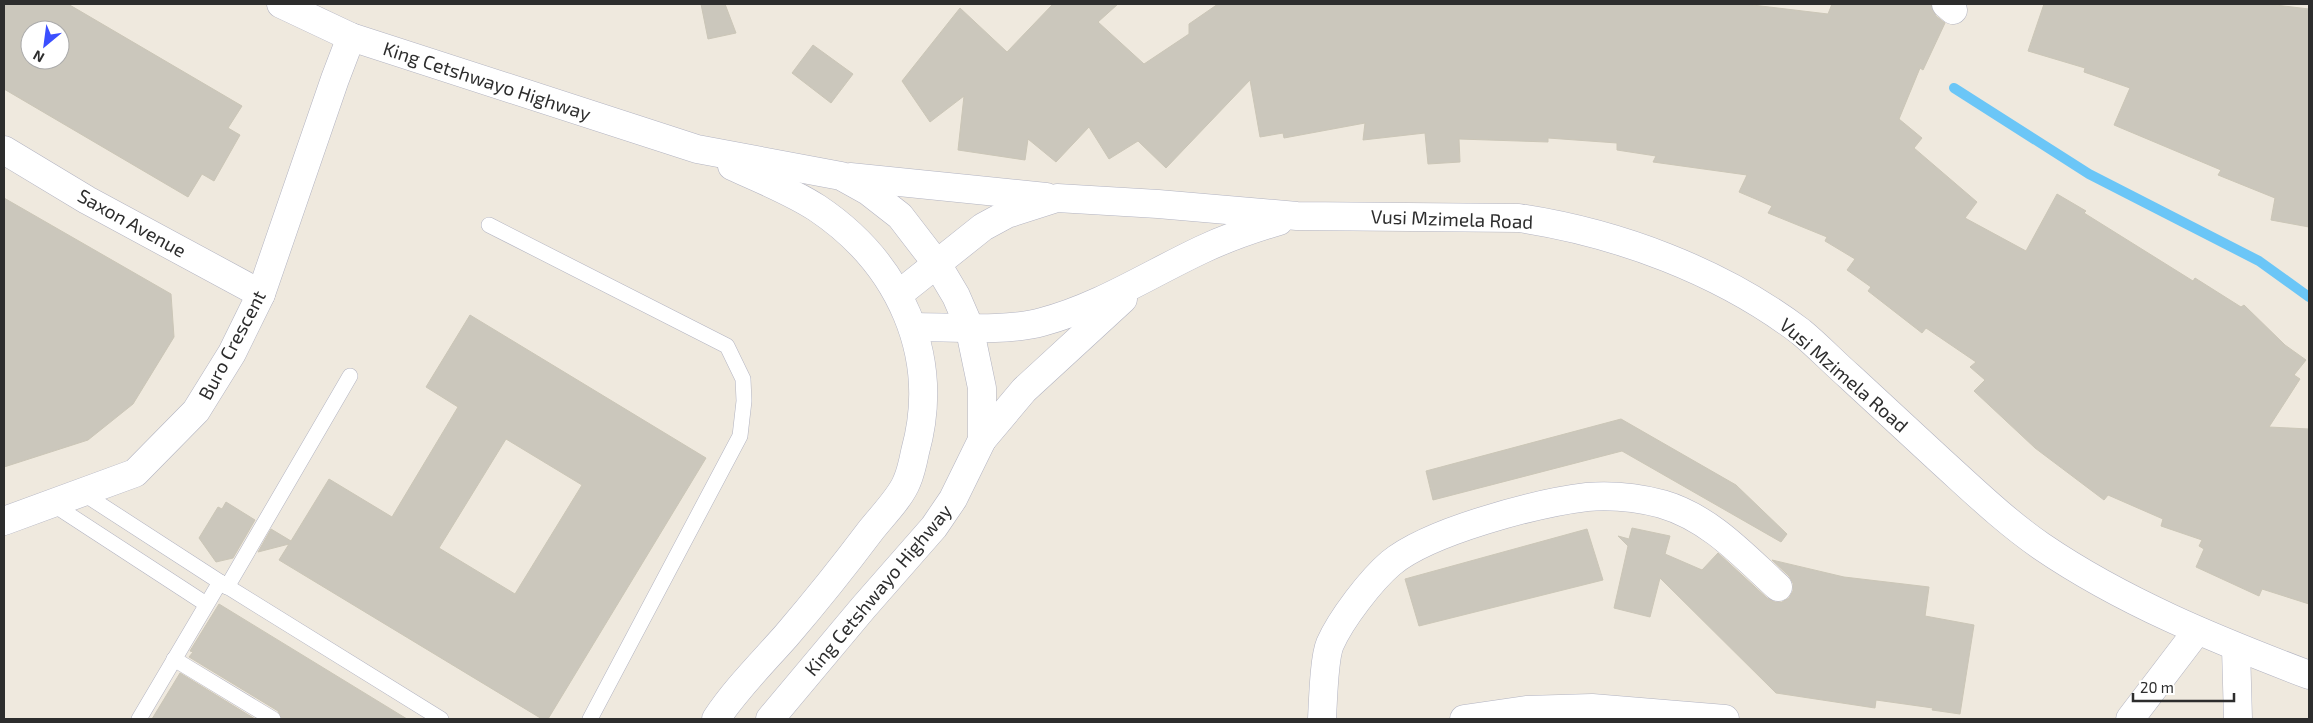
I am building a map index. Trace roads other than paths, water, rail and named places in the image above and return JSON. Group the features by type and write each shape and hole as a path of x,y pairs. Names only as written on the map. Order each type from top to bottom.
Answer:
{"main road":[{"name":"King Cetshwayo Highway","path":"281,4 351,37 697,149 841,176 868,190 900,216 937,264 956,296 969,326 982,388 982,440 953,499 934,527 862,608 770,719"},
{"name":"Buro Crescent","path":"4,521 135,473 196,411 232,353 261,294 351,37"},
{"name":"King Cetshwayo Highway","path":"697,149 816,207 867,251 888,276 914,327 923,376 920,435 907,482 848,560 788,634 726,704 716,719"},
{"name":"Saxon Avenue","path":"4,150 87,200 261,294"},
{"path":"841,176 1057,198"},
{"name":"Vusi Mzimela Road","path":"898,294 991,222 1007,214 1057,198 1150,203 1297,216 1518,218 1552,223 1680,262 1736,288 1801,333 1991,508 2042,546 2171,620 2236,648 2309,675"},
{"name":"Vusi Mzimela Road","path":"914,327 1007,327 1040,323 1074,313 1141,282 1202,249 1252,229 1297,216"},
{"path":"982,440 1024,390 1141,282"},
{"path":"1322,719 1329,645 1362,593 1392,562 1432,539 1513,512 1588,497 1632,498 1664,505 1690,515 1724,537 1778,588"},
{"path":"2130,719 2197,631"},
{"path":"2236,648 2238,719"},
{"path":"1464,719 1526,710 1725,719"}],"lane":[{"path":"489,225 727,346 743,378 744,401 740,436 590,719"},
{"path":"139,719 206,604 224,584 350,376"},
{"path":"81,492 224,584 441,719"},
{"path":"51,503 206,604"},
{"path":"174,659 273,719"}],"waterway":[{"path":"1954,88 2089,174 2259,261 2309,297"}]}
